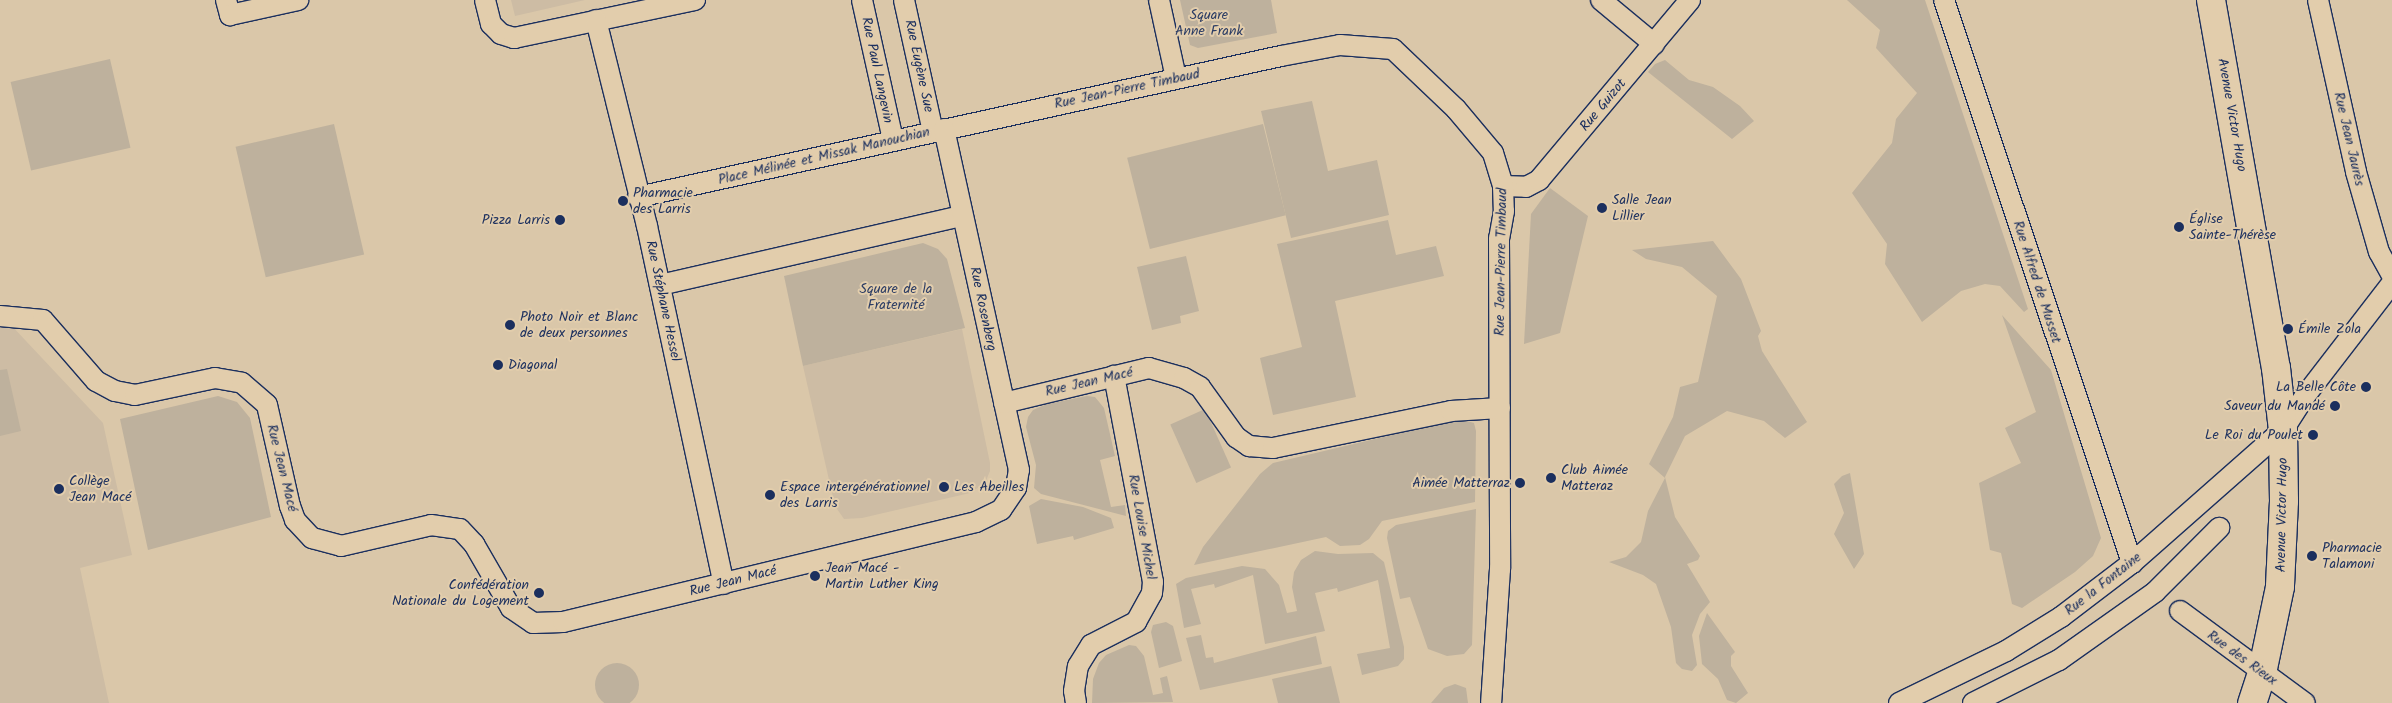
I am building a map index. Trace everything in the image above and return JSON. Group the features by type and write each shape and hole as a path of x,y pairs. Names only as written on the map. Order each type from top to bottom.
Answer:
{"street":[{"path":"226,0 230,15 298,0"},
{"path":"485,0 491,24 500,34 514,38 695,0"},
{"name":"Rue Paul Langevin","path":"862,0 893,140"},
{"name":"Rue Eugène Sue","path":"904,0 938,130"},
{"path":"1159,0 1176,78"},
{"path":"1602,0 1654,44"},
{"name":"Rue Guizot","path":"1503,186 1526,187 1539,180 1654,44 1688,0"},
{"name":"Rue Alfred de Musset","path":"1944,0 2132,562"},
{"name":"Avenue Victor Hugo","path":"2211,0 2276,368 2283,430 2284,501 2280,587 2262,673 2252,703"},
{"name":"Rue Jean Jaurès","path":"2318,0 2356,172 2379,252 2392,275"},
{"name":"Rue Stéphane Hessel","path":"596,20 660,285 724,584"},
{"name":"Rue Jean-Pierre Timbaud","path":"938,130 1176,78 1340,45 1393,49 1456,109 1493,153 1503,186 1504,211 1499,238 1500,568 1491,703"},
{"name":"Place Mélinée et Missak Manouchian","path":"638,197 938,130 961,216"},
{"path":"660,285 961,216"},
{"name":"Rue Rosenberg","path":"961,216 1004,403"},
{"name":"Rue la Fontaine","path":"1899,703 2006,651 2061,617 2132,562 2283,430 2305,396 2392,283"},
{"name":"Rue Jean Macé","path":"0,316 43,320 96,380 115,391 135,395 216,378 242,383 267,405 290,506 295,520 312,538 341,546 431,526 460,529 474,544 511,608 533,623 562,622 976,522 1000,510 1016,488 1019,470 1004,403 1149,368 1184,378 1200,387 1236,437 1249,446 1273,448 1451,411 1500,408"},
{"name":"Rue Louise Michel","path":"1076,703 1074,691 1078,666 1091,644 1136,622 1152,593 1153,582 1114,376"},
{"path":"1973,703 2059,660 2155,592 2219,528"},
{"name":"Rue des Rieux","path":"2180,611 2305,703"}],"shaded area":[{"path":"511,0 585,0 515,16"},
{"name":"Collège Jean Macé","path":"11,325 103,423 132,555 80,568 109,703 0,703 0,328"},
{"path":"962,329 990,463 990,471 985,483 970,493 862,518 844,519 835,506 803,366"}],"green space":[{"name":"Square Anne Frank","path":"1180,0 1271,0 1277,33 1198,48 1190,45"},
{"path":"1847,0 1925,0 2028,309 2024,312 2000,286 1985,284 1961,291 1922,322 1885,264 1887,244 1852,193 1892,143 1896,119 1917,93 1876,48 1880,30"},
{"path":"110,59 130,148 31,171 11,82"},
{"path":"1665,60 1689,80 1713,87 1740,106 1754,121 1732,139 1648,72 1655,64"},
{"path":"1312,101 1328,171 1377,160 1389,215 1291,238 1261,111"},
{"path":"334,124 364,255 266,277 236,147"},
{"path":"1263,124 1286,215 1150,249 1127,158"},
{"path":"1550,188 1588,216 1560,333 1524,344 1531,214"},
{"path":"1388,220 1396,255 1436,246 1444,276 1335,301 1356,397 1273,415 1260,358 1302,347 1277,244"},
{"path":"1713,241 1741,279 1761,331 1758,336 1762,351 1807,422 1785,438 1764,421 1727,411 1685,436 1665,477 1675,517 1700,556 1698,560 1687,564 1710,602 1700,614 1692,635 1697,665 1692,671 1682,669 1676,663 1671,627 1656,584 1643,575 1609,562 1626,557 1641,542 1648,511 1665,478 1649,464 1673,417 1680,387 1698,382 1717,296 1682,267 1646,259 1632,250"},
{"name":"Square de la Fraternité","path":"923,243 938,249 947,259 965,328 803,366 784,276"},
{"path":"1186,256 1199,311 1180,316 1181,323 1152,330 1137,267"},
{"path":"2002,315 2051,370 2101,538 2093,556 2075,572 2022,608 2012,604 2001,553 1990,550 1979,483 2021,463 2005,428 2036,412"},
{"path":"7,369 21,431 0,436 0,370"},
{"path":"218,396 237,402 250,418 271,517 148,550 120,419"},
{"path":"1087,396 1095,397 1104,408 1115,456 1100,460 1111,507 1125,505 1126,516 1041,494 1034,488 1036,465 1026,427 1028,417 1033,410 1047,404"},
{"path":"1205,409 1231,467 1196,483 1170,424"},
{"path":"1460,419 1474,423 1476,431 1475,502 1382,521 1369,539 1360,545 1340,546 1326,537 1194,565 1203,547 1260,474 1273,463"},
{"path":"1850,473 1864,554 1854,569 1834,534 1844,513 1834,484 1842,476"},
{"path":"1041,499 1083,507 1111,518 1114,528 1074,540 1073,536 1037,544 1029,506"},
{"path":"1476,509 1472,645 1464,654 1447,656 1428,649 1410,597 1400,599 1387,538 1388,531 1396,525"},
{"path":"1315,551 1338,554 1373,553 1384,562 1404,647 1404,659 1398,666 1362,675 1357,654 1390,648 1378,580 1338,592 1337,588 1315,593 1325,631 1265,644 1253,575 1215,588 1214,584 1191,589 1201,624 1184,628 1176,584 1186,578 1242,566 1265,569 1279,585 1287,613 1297,611 1292,587 1294,572 1301,560"},
{"path":"1707,613 1735,652 1731,656 1731,666 1748,693 1736,703 1727,700 1718,679 1702,664 1699,636"},
{"path":"1166,622 1173,626 1182,661 1159,668 1151,632 1153,625"},
{"path":"1201,635 1206,658 1213,657 1214,663 1316,636 1322,664 1200,690 1186,638"},
{"path":"1129,645 1136,646 1144,656 1153,695 1163,693 1160,678 1167,676 1173,702 1092,703 1093,679 1099,663 1106,655"},
{"path":"617,663 629,667 635,673 639,685 635,697 629,703 617,707 605,703 599,697 595,685 599,673 605,667"},
{"path":"1331,666 1340,703 1278,703 1272,679"},
{"path":"1455,684 1466,688 1468,703 1431,703 1444,688"}],"place":[{"name":"Pharmacie des Larris","path":"623,201"},
{"name":"Salle Jean Lillier","path":"1602,208"},
{"name":"Pizza Larris","path":"560,220"},
{"name":"Église Sainte-Thérèse","path":"2179,227"},
{"name":"Photo Noir et Blanc de deux personnes","path":"510,325"},
{"name":"Émile Zola","path":"2288,329"},
{"name":"Diagonal","path":"498,365"},
{"name":"La Belle Côte","path":"2366,387"},
{"name":"Saveur du Mandé","path":"2335,406"},
{"name":"Le Roi du Poulet","path":"2313,435"},
{"name":"Club Aimée Matteraz","path":"1551,478"},
{"name":"Aimée Matterraz","path":"1520,483"},
{"name":"Les Abeilles","path":"944,487"},
{"name":"Collège Jean Macé","path":"59,489"},
{"name":"Espace intergénérationnel des Larris","path":"770,495"},
{"name":"Pharmacie Talamoni","path":"2312,556"},
{"name":"Jean Macé - Martin Luther King","path":"815,576"},
{"name":"Confédération Nationale du Logement","path":"539,593"}]}
